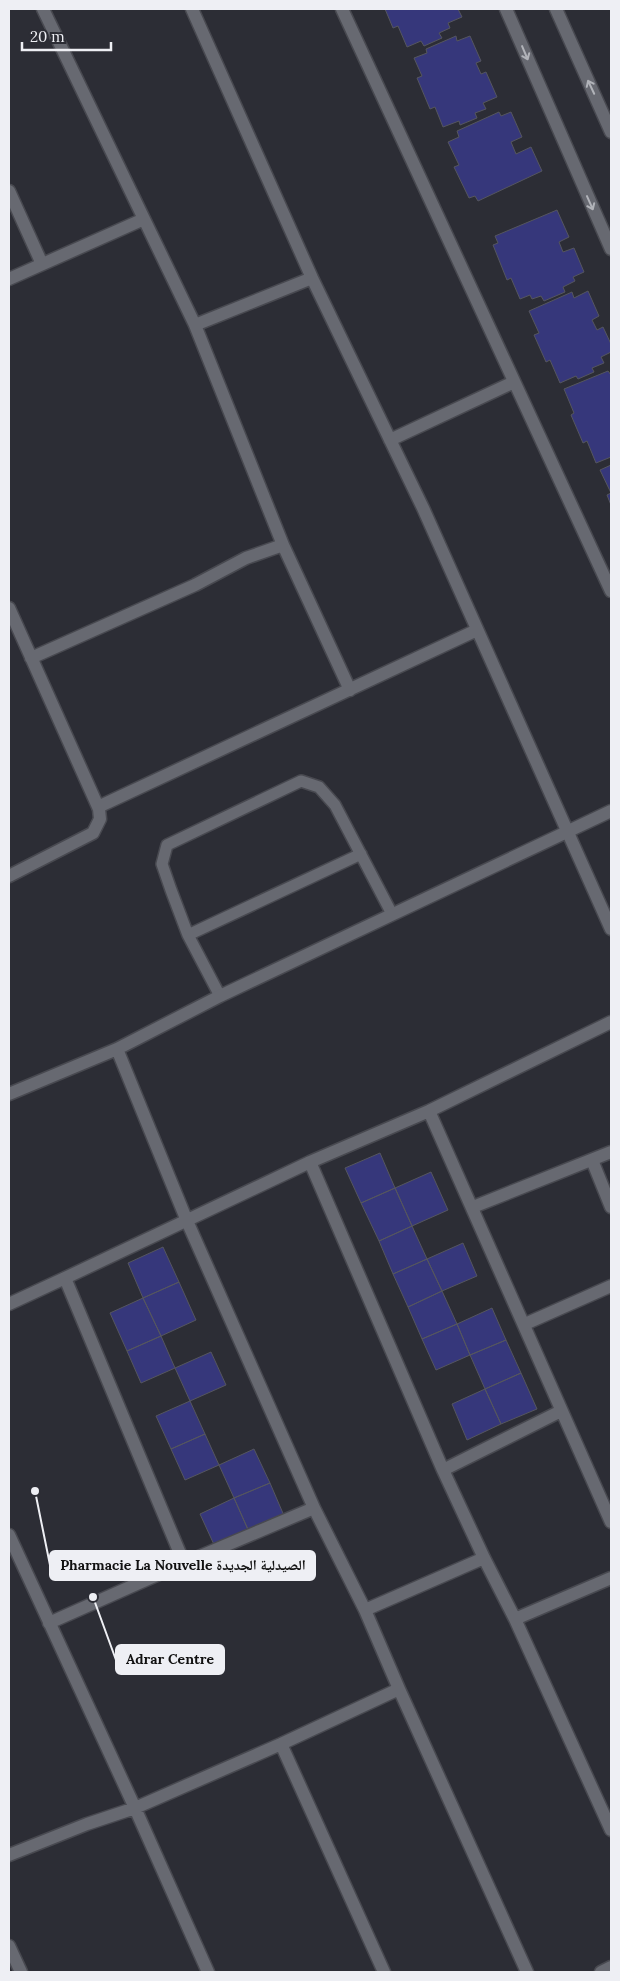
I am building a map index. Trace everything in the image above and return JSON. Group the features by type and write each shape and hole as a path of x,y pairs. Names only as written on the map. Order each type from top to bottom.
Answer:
{"street":[{"path":"43,9 194,324 284,545 350,690"},
{"path":"192,9 312,278 423,508 611,928"},
{"path":"342,9 611,591"},
{"path":"506,9 611,249"},
{"path":"556,9 611,132"},
{"path":"9,191 42,264"},
{"path":"9,278 144,218"},
{"path":"194,324 312,278"},
{"path":"390,440 514,382"},
{"path":"31,658 195,585 246,558 284,545"},
{"path":"9,608 98,807 100,819 93,833 46,858 10,873"},
{"path":"98,807 477,630"},
{"path":"9,1094 117,1049 220,996 611,811"},
{"path":"9,1304 310,1162 429,1111 611,1022"},
{"path":"117,1049 187,1221 314,1508 365,1610 528,1972"},
{"path":"429,1111 525,1324 561,1411 611,1522"},
{"path":"473,1208 611,1152"},
{"path":"592,1160 611,1207"},
{"path":"310,1162 443,1470 515,1619 611,1830"},
{"path":"65,1278 184,1563"},
{"path":"525,1324 611,1286"},
{"path":"443,1470 561,1411"},
{"path":"49,1623 314,1508"},
{"path":"9,1535 12,1550 49,1623 135,1808 208,1972"},
{"path":"365,1610 484,1558"},
{"path":"515,1619 611,1578"},
{"path":"9,1855 87,1824 135,1808 281,1744 399,1688"},
{"path":"281,1744 384,1972"},
{"path":"9,1946 22,1972"},
{"path":"600,1972 611,1968"}],"lane":[{"path":"220,996 188,935 162,864 168,845 302,781 319,787 335,805 392,914"},
{"path":"188,935 361,854"}],"building":[{"path":"385,9 458,9 462,17 448,23 450,28 439,33 442,38 424,46 421,41 407,47 398,26 393,28"},
{"path":"456,36 457,41 470,36 481,61 476,63 481,74 486,72 497,97 483,103 486,109 475,113 477,118 460,125 459,121 443,127 435,107 430,109 417,78 422,76 414,58 427,53 426,49"},
{"path":"499,112 501,116 511,112 522,137 511,142 516,154 531,147 542,171 478,201 475,196 469,198 454,167 459,165 448,142 459,137 457,131"},
{"path":"557,210 569,237 559,242 563,252 574,248 584,272 573,277 575,281 563,287 565,292 544,301 541,296 532,299 530,295 520,299 511,278 507,280 493,245 498,243 495,236"},
{"path":"588,291 599,316 592,320 597,330 603,327 611,344 611,352 601,357 604,363 592,368 594,372 578,379 576,376 560,383 550,360 546,362 534,335 539,333 529,311 572,292 574,298"},
{"path":"608,371 611,375 611,457 596,463 587,441 583,443 571,415 574,413 564,389"},
{"path":"611,465 611,493 600,470"},
{"path":"611,493 611,505 607,495"},
{"path":"380,1153 395,1188 361,1203 345,1168"},
{"path":"431,1172 448,1210 412,1226 395,1188"},
{"path":"395,1188 412,1226 379,1241 361,1203"},
{"path":"412,1226 427,1259 393,1274 379,1241"},
{"path":"463,1243 477,1276 442,1291 427,1259"},
{"path":"163,1247 179,1282 143,1298 128,1263"},
{"path":"427,1259 442,1291 408,1307 393,1274"},
{"path":"179,1282 196,1320 161,1336 143,1298"},
{"path":"442,1291 457,1324 422,1339 408,1307"},
{"path":"143,1298 161,1336 127,1351 110,1313"},
{"path":"492,1308 506,1340 470,1355 457,1324"},
{"path":"457,1324 470,1355 436,1370 422,1339"},
{"path":"161,1336 175,1368 141,1383 127,1351"},
{"path":"506,1340 521,1373 485,1389 470,1355"},
{"path":"211,1352 226,1385 190,1401 175,1368"},
{"path":"521,1373 537,1409 501,1424 485,1389"},
{"path":"485,1389 501,1424 467,1440 452,1404"},
{"path":"190,1401 205,1434 171,1449 156,1416"},
{"path":"205,1434 219,1465 185,1480 171,1449"},
{"path":"254,1449 270,1483 234,1498 219,1465"},
{"path":"270,1483 285,1518 250,1534 234,1498"},
{"path":"234,1498 250,1534 216,1549 200,1514"}],"place":[{"name":"Pharmacie La Nouvelle الصيدلية الجديدة","path":"35,1491"},
{"name":"Adrar Centre","path":"93,1597"}]}
